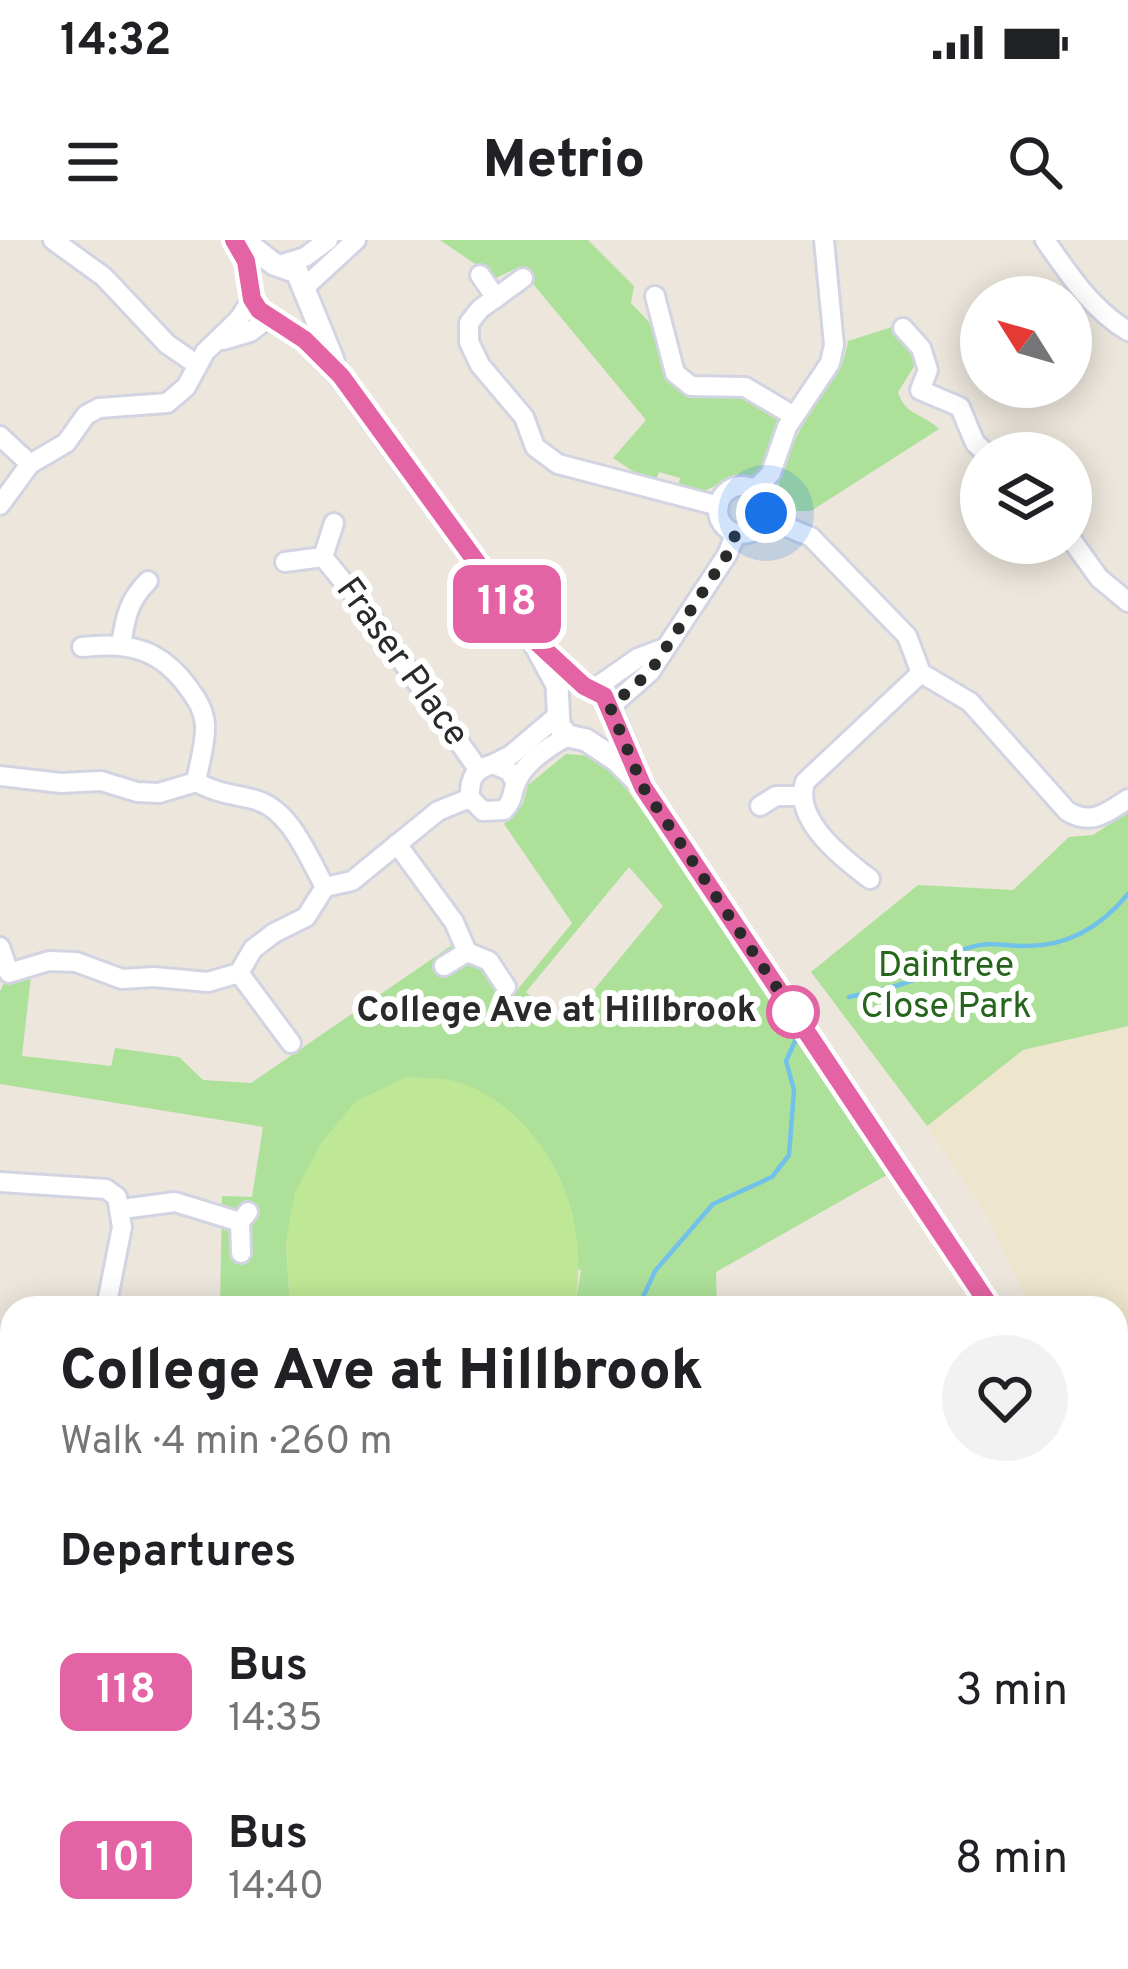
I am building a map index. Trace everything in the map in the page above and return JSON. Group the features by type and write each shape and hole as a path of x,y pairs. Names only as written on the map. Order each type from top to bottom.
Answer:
{"street":[{"path":"53,240 104,277 167,344 196,364"},
{"path":"238,240 297,272 341,376"},
{"path":"238,240 259,310 305,340 341,376 531,637 556,686 567,724 643,787"},
{"path":"0,505 30,464 66,443 86,416 99,408 167,403 186,388 196,364 219,342 252,293 260,271 305,256 328,240"},
{"path":"219,342 250,332 273,317 292,314 304,291 356,240"},
{"path":"755,490 771,473 794,416 830,363 834,345 824,240"},
{"path":"1045,240 1060,266 1113,322 1128,331"},
{"path":"480,275 496,298"},
{"path":"523,278 469,323 469,342 480,365 524,417 535,447 546,459 719,506"},
{"path":"655,296 675,373 691,386 746,387 794,416"},
{"path":"903,328 921,348 928,370 920,390 960,406 971,432"},
{"path":"0,436 30,464"},
{"path":"733,488 755,490 765,502 765,518 751,532 736,533 722,523 719,506 733,488"},
{"path":"765,518 811,538 878,603 907,636 921,673 970,701 1067,811 1080,819 1106,814 1128,799"},
{"path":"285,562 323,557 334,523"},
{"path":"600,699 572,688 567,724 529,765 504,810 483,811 470,798 469,782 486,767 567,724 602,733 600,699 638,658 662,649 727,555 736,533"},
{"name":"Fraser Place","path":"323,557 486,767"},
{"path":"1089,564 1128,602"},
{"path":"121,646 126,611 148,581"},
{"path":"531,637 600,699 643,787 983,1296"},
{"path":"82,647 121,646 154,653 172,664 200,705 205,726 196,782"},
{"path":"870,879 841,858 803,808 801,796 805,782 921,673"},
{"path":"486,767 509,771 516,783"},
{"path":"0,776 101,782 159,793 196,782 228,797 251,798 270,806 287,822 325,887"},
{"path":"760,806 776,796 801,796"},
{"path":"0,947 4,982 49,962 76,962 122,979 208,982 239,973 253,950 306,917 325,887 352,881 438,811 470,798"},
{"path":"397,844 454,922 467,952 489,961 506,987"},
{"path":"443,966 467,952"},
{"path":"239,973 291,1042"},
{"path":"0,1182 106,1189 117,1197 122,1209 119,1247 109,1296"},
{"path":"122,1209 175,1202 244,1217 241,1252"}],"shaded area":[{"path":"1128,1026 1128,1296 1025,1296 987,1215 927,1126 1023,1050"}],"green space":[{"path":"440,240 588,240 634,286 631,303 650,323 675,386 689,398 744,397 776,416 777,441 766,466 753,476 687,493 677,492 680,478 659,472 654,485 613,458 646,420 519,267 496,278"},
{"path":"892,327 917,354 898,392 901,400 939,429 811,511 780,511 774,500 792,447 837,373 848,341"},
{"path":"566,754 594,756 613,770 899,1168 716,1272 717,1296 577,1296 581,1270 286,1241 289,1296 220,1296 222,1196 252,1197 263,1127 0,1084 0,991 9,973 31,976 22,1056 111,1066 115,1048 179,1057 203,1080 251,1083 461,939 506,999 572,923 504,824 523,804 528,785","holes":["629,867 663,906 564,1026 526,992"]},
{"name":"Daintree Close Park","path":"1128,812 1128,1026 1023,1050 927,1126 811,972 918,885 1013,890 1069,837 1093,835"},
{"path":"407,1077 448,1080 488,1096 518,1119 550,1161 570,1206 578,1255 576,1296 289,1296 286,1241 295,1192 322,1142 356,1101"}],"waterway":[{"path":"849,997 919,978 975,946 1040,945 1069,939 1107,916 1128,894"},
{"path":"644,1296 655,1271 713,1204 772,1177 789,1155 794,1090 786,1061 797,1037"}],"bus line":[{"name":"118","path":"234,240 246,261 252,299 259,310 305,340 341,376 531,637 584,686 604,696 643,787 983,1296"}],"place":[{"name":"College Ave at Hillbrook","path":"793,1012"}],"route":[{"path":"766,513 755,530 736,533 727,555 650,672 610,707 610,713 643,787 793,1012"}]}
